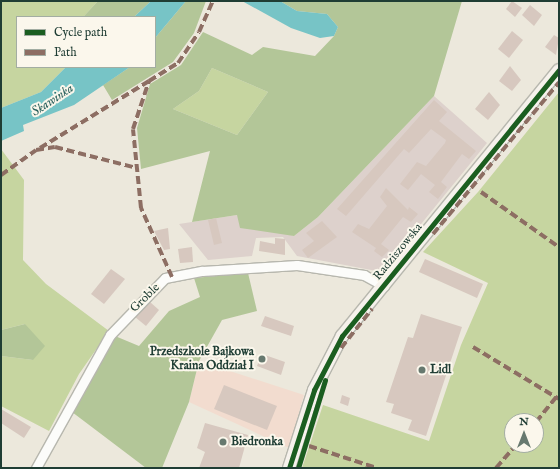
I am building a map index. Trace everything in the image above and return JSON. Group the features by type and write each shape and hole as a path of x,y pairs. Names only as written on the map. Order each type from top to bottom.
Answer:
{"street":[{"name":"Radziszowska","path":"289,468 306,412 330,354 559,70"},
{"name":"Groble","path":"36,468 110,335 166,278 202,271 297,265 364,275 384,286"}],"shaded area":[{"path":"434,96 487,143 382,272 297,256 283,237 256,238 252,256 208,260 179,224 237,215 294,236 318,217"},
{"path":"199,361 304,395 289,448 189,402"}],"green space":[{"path":"1,1 98,1 84,16 16,16 16,68 65,68 41,92 1,108"},
{"path":"98,1 151,1 135,16 84,16"},
{"path":"186,1 206,1 194,33 173,62 112,100 103,85 128,68 156,68 156,37"},
{"path":"280,1 462,1 434,96 318,217 294,236 240,228 237,215 192,222 210,151 141,169 137,128 150,84 181,65 203,32 252,55 263,47 315,56 334,36 338,27 327,14 297,11","holes":["212,68 268,92 237,135 173,109 199,91"]},
{"path":"212,68 268,92 237,135 173,109 199,91"},
{"path":"559,92 559,468 302,468 323,405 429,441 461,345 488,283 423,252 478,192"},
{"path":"1,149 24,180 23,260 46,284 109,331 79,374 49,431 1,406 1,356 33,360 25,324 1,330"},
{"path":"248,273 257,311 222,320 199,361 189,402 162,468 146,468 72,412 115,336 139,346 169,311 200,297 194,278"},
{"path":"25,324 45,346 33,360 1,356 1,330"}],"water":[{"path":"151,1 186,1 156,37 156,16 135,16"},
{"path":"242,1 280,1 297,11 327,14 338,27 334,36 320,38 291,28"},
{"name":"Skawinka","path":"65,68 129,68 74,105 23,125 24,131 1,141 1,108 41,92"}],"building":[{"path":"512,1 522,8 515,17 506,9"},
{"path":"530,5 542,15 534,26 522,15"},
{"path":"512,31 523,40 509,58 498,49"},
{"path":"554,35 559,38 556,55 545,47"},
{"path":"510,66 521,80 512,91 499,81"},
{"path":"489,92 500,105 488,120 475,109"},
{"path":"434,100 447,112 439,121 476,151 469,159 462,154 441,182 447,187 438,199 429,192 435,185 421,174 408,190 400,184 417,162 426,166 445,143 446,140 431,129 409,153 404,149 346,216 337,209"},
{"path":"386,188 408,210 409,207 418,214 411,222 403,217 381,244 389,250 382,257 374,251 376,248 352,232 358,224 369,229 387,206 380,197"},
{"path":"216,218 222,243 214,245 208,220"},
{"path":"322,221 337,237 308,258 302,250 314,241 306,233"},
{"path":"168,228 170,249 164,250 154,231"},
{"path":"275,238 285,239 285,255 259,251 260,241 275,244"},
{"path":"192,247 193,262 180,263 178,249"},
{"path":"425,259 483,284 477,298 419,272"},
{"path":"111,269 125,279 104,304 91,294"},
{"path":"150,302 159,310 146,326 135,317"},
{"name":"Lidl","path":"421,314 462,327 426,436 408,430 412,420 391,413 394,404 386,402 408,337 413,338"},
{"path":"265,316 294,326 291,336 261,326"},
{"path":"262,354 285,362 281,375 257,366"},
{"path":"224,385 277,406 267,430 214,409"},
{"path":"342,395 350,398 348,406 340,403"},
{"path":"1,409 31,427 24,438 1,423"},
{"name":"Biedronka","path":"205,423 248,435 239,468 199,468 205,452 197,448"}],"marked path":[{"path":"172,277 141,208 133,129 149,81 178,63 199,32 213,1"},
{"path":"40,148 149,81"},
{"path":"433,234 559,82"},
{"path":"1,175 36,150 55,147 137,168"},
{"path":"481,192 559,247"},
{"path":"341,348 372,309"},
{"path":"473,347 559,399"},
{"path":"543,413 559,394"},
{"path":"309,446 377,468"},
{"path":"496,468 509,453"}],"cycle path":[{"path":"289,468 314,390 342,336 559,70"},
{"path":"298,468 325,380"}],"place":[{"name":"Przedszkole Bajkowa Kraina Oddział I","path":"262,359"},
{"name":"Lidl","path":"422,370"},
{"name":"Biedronka","path":"223,442"}]}
